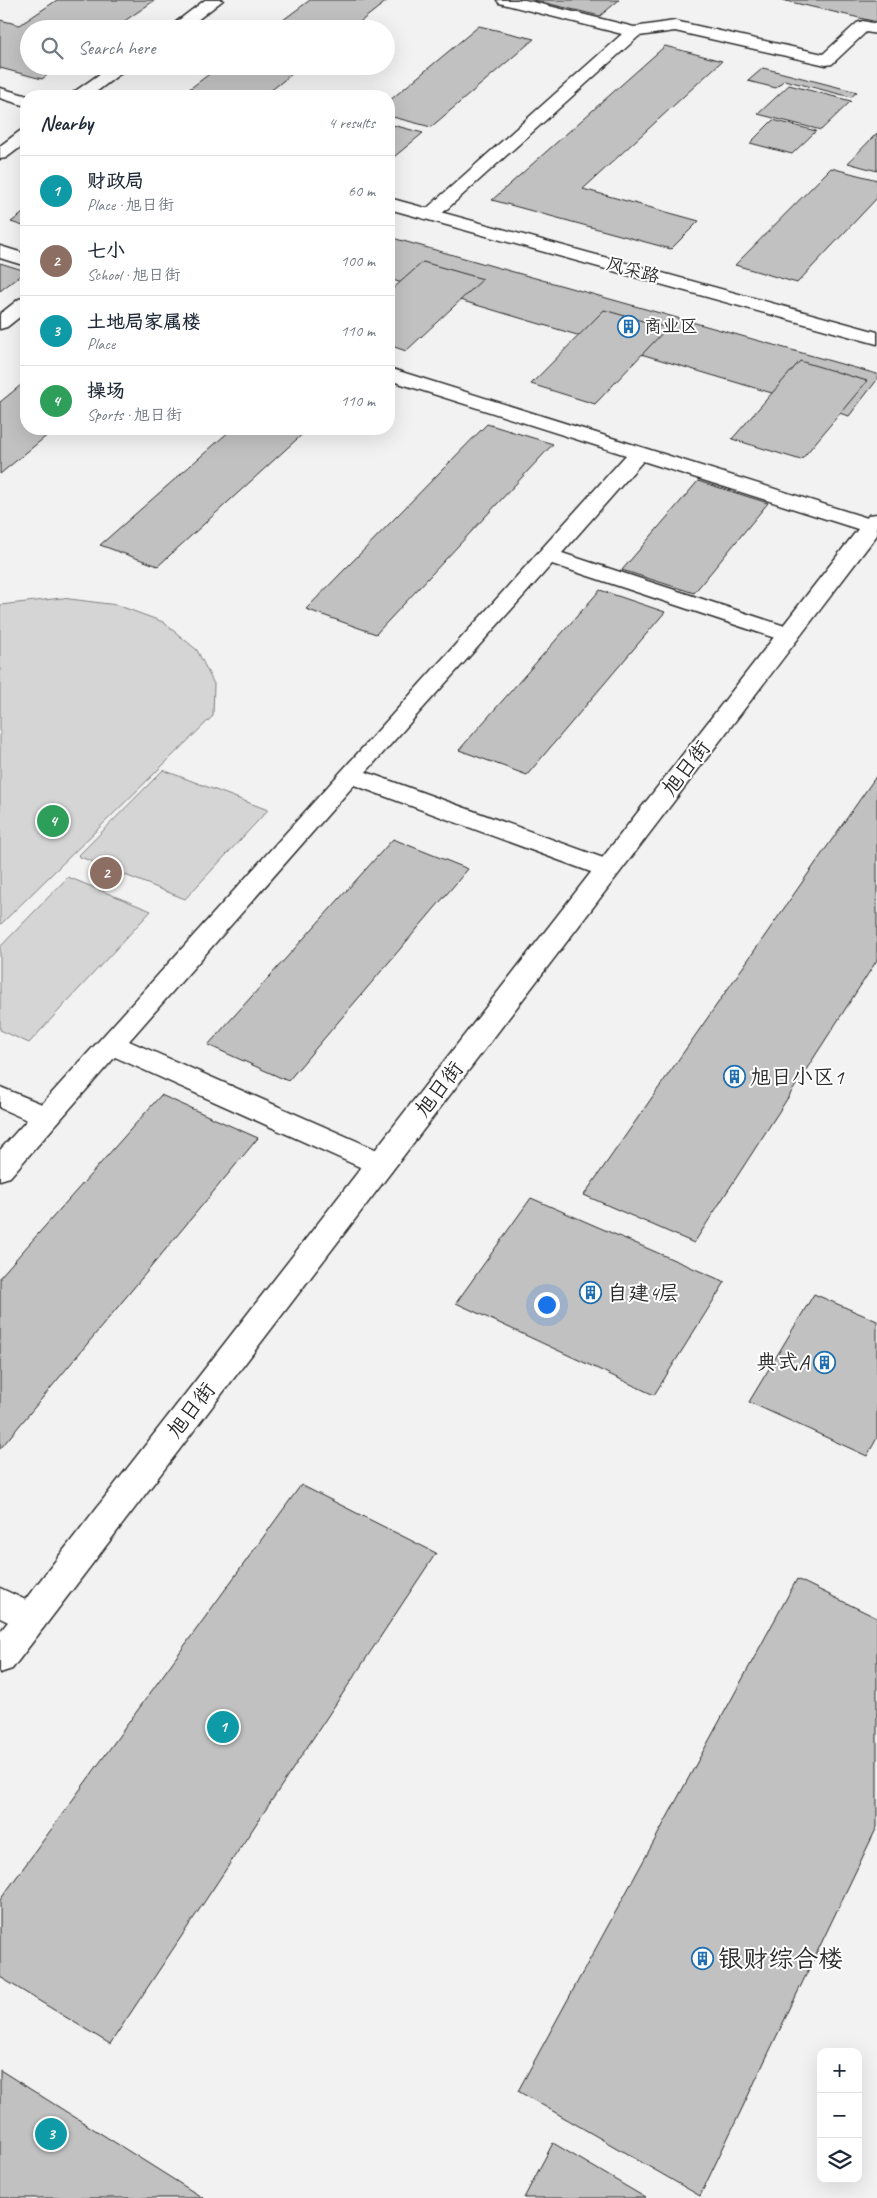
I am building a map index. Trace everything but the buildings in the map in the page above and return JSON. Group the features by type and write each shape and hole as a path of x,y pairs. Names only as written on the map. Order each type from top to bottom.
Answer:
{"street":[{"path":"187,20 215,0"},
{"path":"505,0 634,32 675,26 826,60 863,26 877,29"},
{"path":"431,214 634,32"},
{"path":"88,90 109,75"},
{"path":"0,93 20,99"},
{"path":"0,154 20,139"},
{"name":"风采路","path":"395,205 877,338"},
{"path":"0,252 20,258"},
{"path":"0,323 20,308"},
{"path":"395,376 639,453 874,523"},
{"path":"0,1169 639,453"},
{"name":"旭日街","path":"0,1658 874,523"},
{"path":"547,555 789,635"},
{"path":"350,775 608,869"},
{"path":"111,1044 381,1164"},
{"path":"0,1097 46,1117"},
{"path":"0,1602 31,1618"}],"shaded area":[{"path":"62,598 117,605 163,622 197,650 214,684 213,716 0,925 0,605"},
{"path":"163,770 268,810 185,899 78,856"},
{"path":"68,877 151,911 29,1043 0,1030 0,947"}],"place":[{"name":"商业区","path":"628,326"},
{"name":"操场","path":"53,821"},
{"name":"七小","path":"106,873"},
{"name":"旭日小区1","path":"734,1077"},
{"name":"自建4层","path":"591,1293"},
{"name":"典式A","path":"825,1362"},
{"name":"财政局","path":"223,1727"},
{"name":"银财综合楼","path":"702,1959"},
{"name":"土地局家属楼","path":"51,2134"}]}
